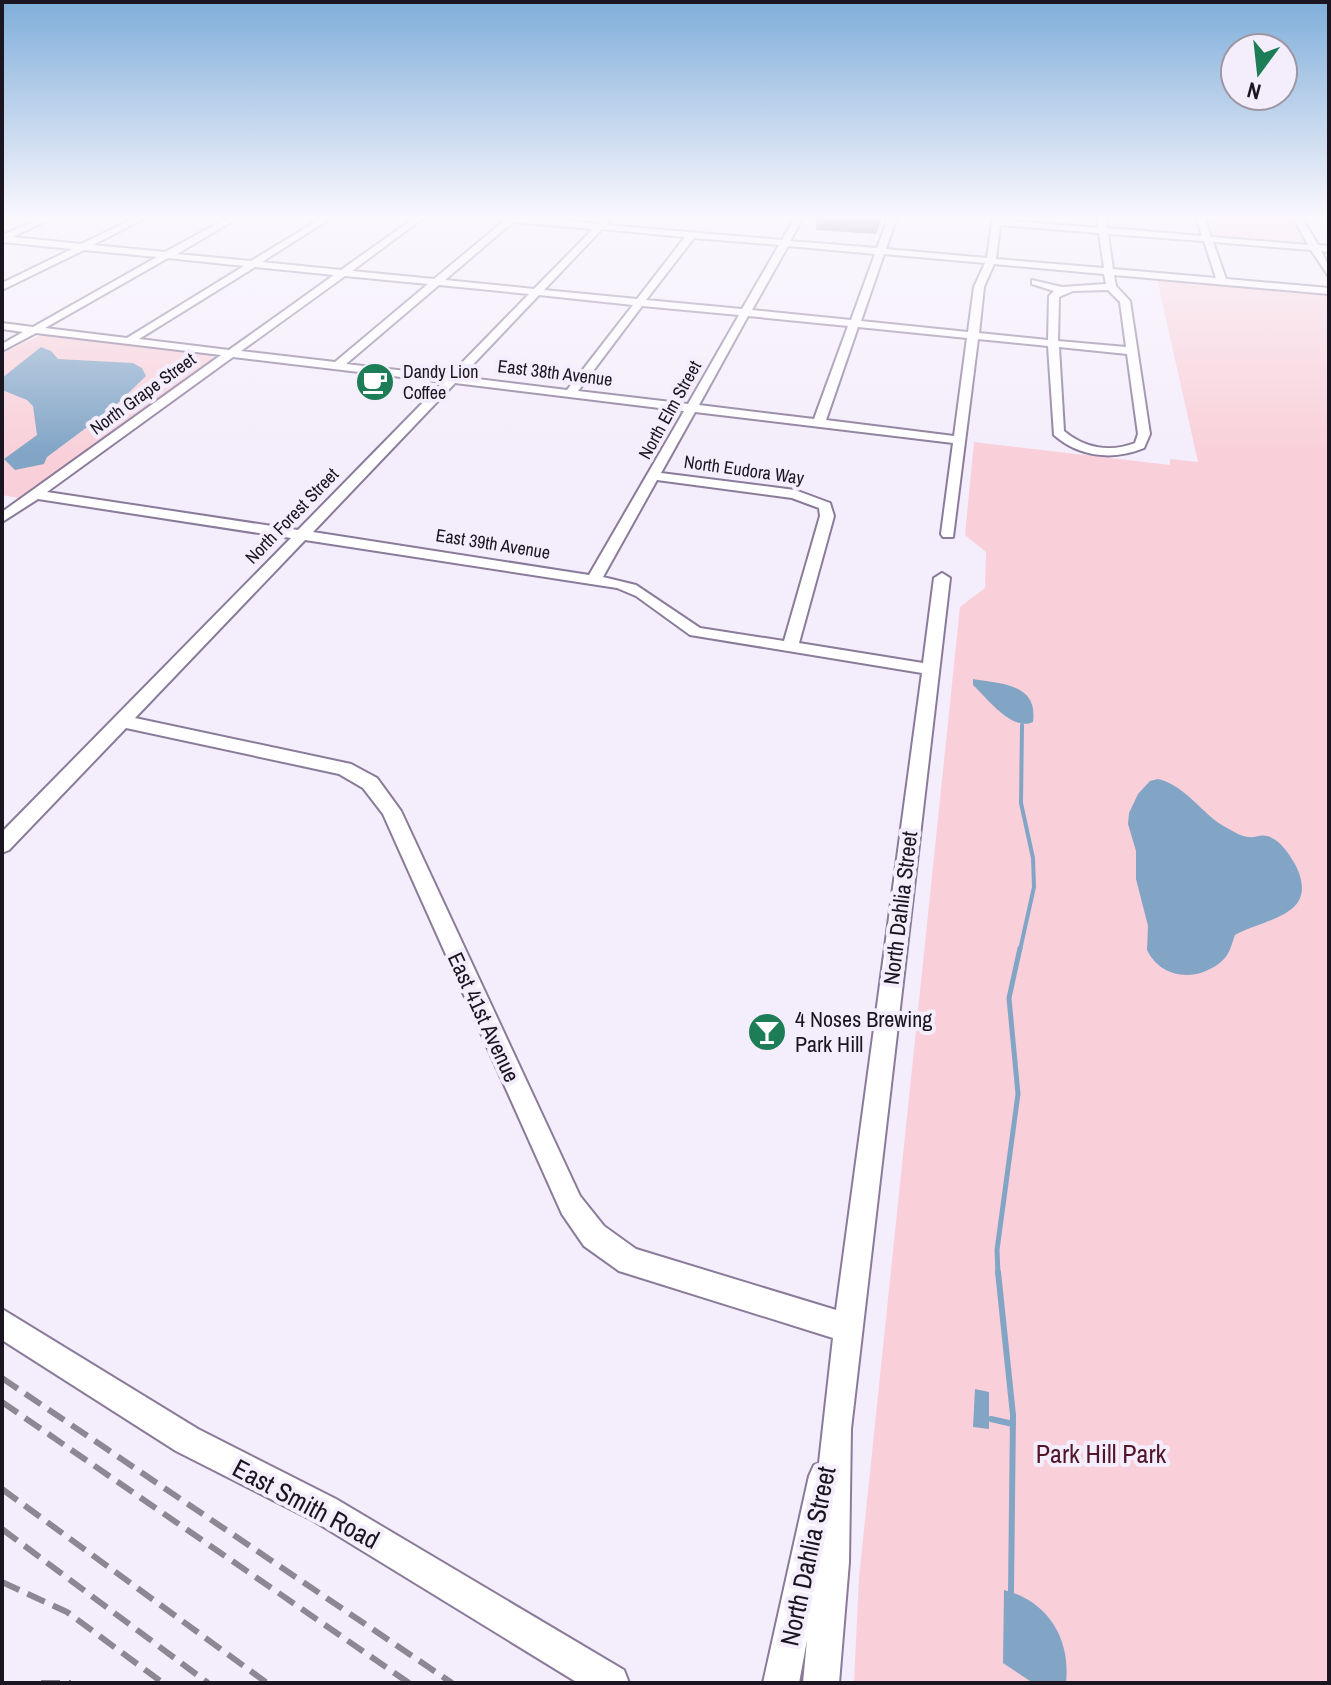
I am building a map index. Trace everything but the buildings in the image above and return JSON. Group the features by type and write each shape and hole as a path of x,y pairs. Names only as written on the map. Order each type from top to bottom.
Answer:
{"street":[{"path":"2,348 96,295"},
{"path":"129,341 203,295"},
{"name":"North Grape Street","path":"2,518 313,295"},
{"path":"337,366 421,295"},
{"name":"North Forest Street","path":"2,845 534,295"},
{"path":"564,295 1130,351"},
{"path":"570,393 644,295"},
{"name":"North Elm Street","path":"594,580 756,295"},
{"path":"819,423 865,295"},
{"path":"948,534 979,295"},
{"path":"1055,295 1053,343 1058,432 1073,444 1101,451 1130,450 1144,441 1125,301 1119,295"},
{"name":"East 38th Avenue","path":"2,326 960,440"},
{"name":"North Eudora Way","path":"653,476 795,494 814,499 825,506 827,516 790,647"},
{"name":"East 39th Avenue","path":"35,494 594,580 637,590 675,621 696,632 930,669"},
{"name":"North Dahlia Street","path":"821,1683 832,1562 836,1429 942,578"},
{"name":"East 41st Avenue","path":"121,721 323,763 357,774 370,783 391,811 571,1205 594,1236 629,1261 848,1328"},
{"name":"East Smith Road","path":"2,1323 187,1440 325,1510 611,1683"},
{"name":"North Dahlia Street","path":"781,1683 836,1429"}],"green space":[{"name":"Park Hill Park","path":"1161,295 1329,295 1329,1683 854,1683 859,1578 960,607 985,588 986,552 965,535 974,442 1170,465 1170,459 1198,462"},
{"path":"41,335 214,357 19,498 2,495 2,353"}],"water":[{"path":"41,347 51,351 58,359 133,363 142,368 146,376 114,407 47,457 44,464 15,470 4,459 37,435 33,406 27,400 2,390 2,378"},
{"path":"973,679 1006,685 1024,693 1033,709 1033,722 1025,724 1008,718 973,685"},
{"path":"1158,779 1186,794 1218,822 1235,832 1246,837 1265,836 1276,840 1294,862 1302,883 1301,895 1295,905 1274,919 1235,935 1224,959 1204,972 1172,973 1162,968 1147,950 1148,926 1136,879 1136,851 1128,824 1129,813 1138,794 1150,781"},
{"path":"975,1389 989,1392 989,1429 973,1427"},
{"path":"1004,1590 1033,1603 1053,1624 1065,1651 1066,1683 1033,1683 1003,1663"}],"waterway":[{"path":"1020,950 1034,887 1033,858 1021,803 1022,725"},
{"path":"998,1274 997,1250 1018,1094 1009,998 1020,948"},
{"path":"998,1272 1013,1424"},
{"path":"991,1419 1013,1424"},
{"path":"1011,1592 1013,1424"}],"railway":[{"path":"2,1378 452,1683"},
{"path":"2,1402 409,1683"},
{"path":"2,1489 267,1683"},
{"path":"2,1529 208,1683"},
{"path":"2,1582 67,1612 163,1683"},
{"path":"41,1683 71,1683"}],"place":[{"name":"Dandy Lion Coffee","path":"375,382"},
{"name":"4 Noses Brewing Park Hill","path":"767,1032"}]}
